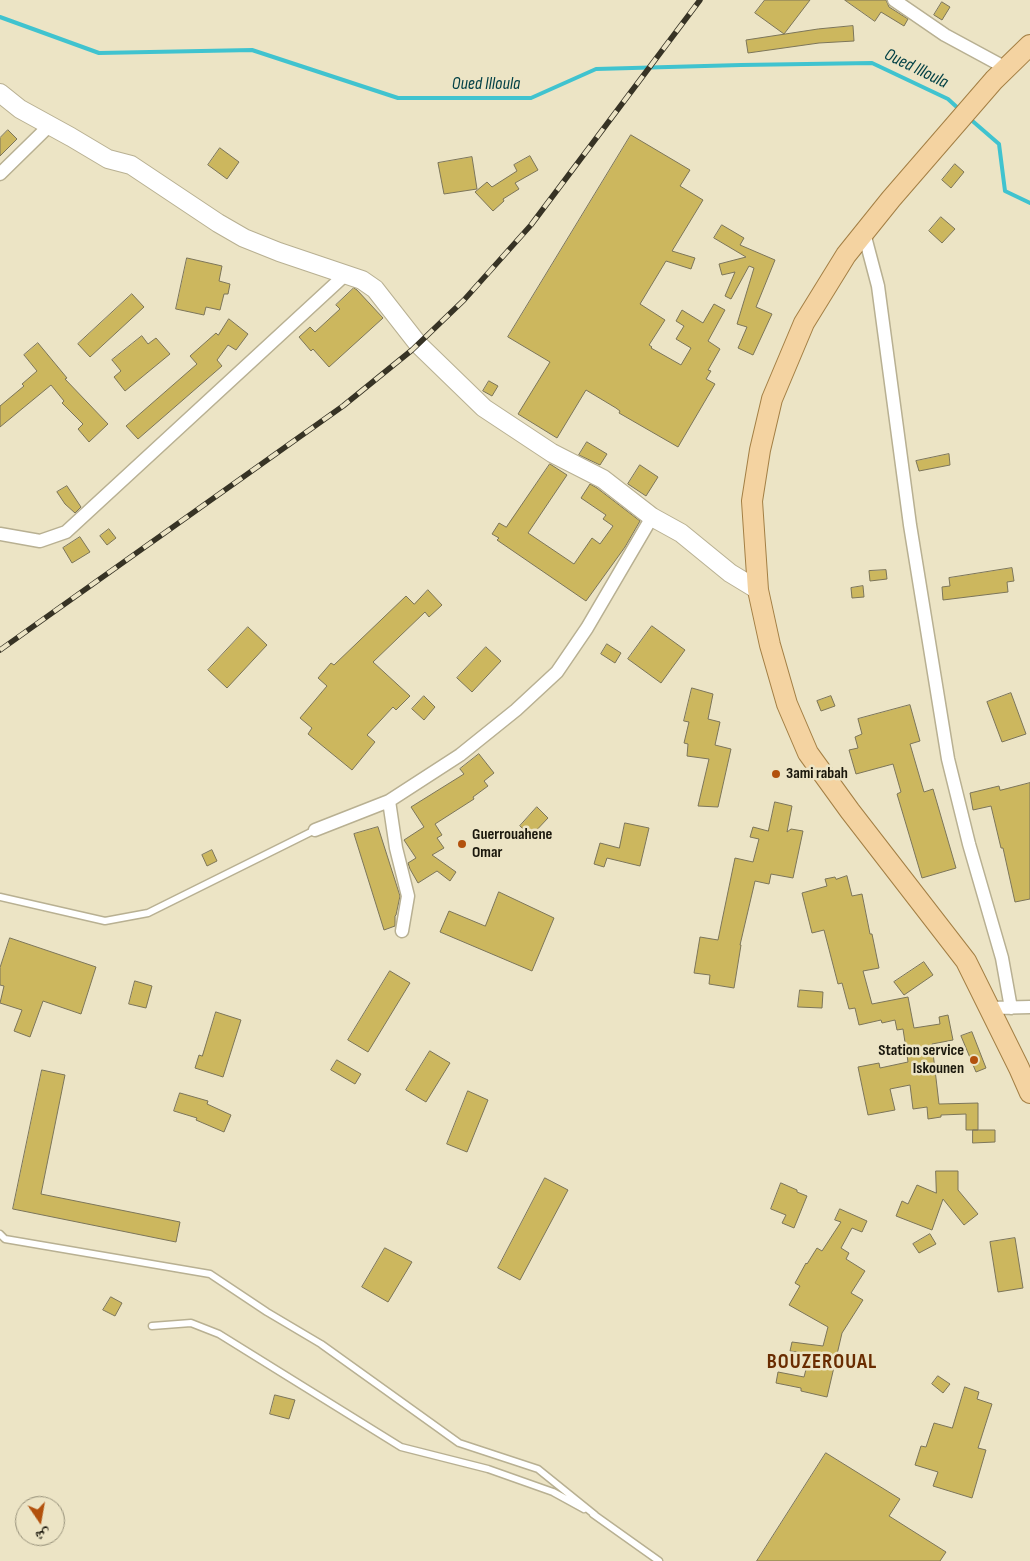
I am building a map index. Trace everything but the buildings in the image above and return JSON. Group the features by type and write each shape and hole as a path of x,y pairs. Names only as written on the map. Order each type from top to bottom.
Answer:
{"main road":[{"path":"1030,45 1000,74 935,146 846,255 804,323 772,399 760,450 752,501 758,590 770,645 787,704 808,753 850,811 966,961 1030,1093"}],"street":[{"path":"894,0 1000,74"},
{"path":"0,93 20,109 108,159 131,165 218,223 244,238 362,280 375,289 418,344 484,408 552,454 603,479 652,517 681,533 730,573 758,590"},
{"path":"0,174 50,125"},
{"path":"864,233 878,286 911,534 948,760 1002,958 1011,1008"},
{"path":"0,534 40,541 66,532 346,274"},
{"path":"315,830 390,801 460,755 516,710 557,672 587,628 652,517"},
{"path":"390,801 396,848 408,896 402,931"},
{"path":"990,1008 1030,1007"}],"lane":[{"path":"0,897 105,921 148,913 315,830"},
{"path":"0,1234 5,1239 210,1274 266,1312 321,1344 460,1443 538,1469 595,1515 659,1561"},
{"path":"152,1326 191,1323 219,1334 401,1447 488,1469 552,1492 595,1515"}],"waterway":[{"name":"Oued Illoula","path":"0,17 99,53 252,50 398,98 531,98 596,69 872,63 948,99 960,110"},
{"name":"Oued Illoula","path":"969,118 999,144 1005,191 1030,203"}],"railway":[{"path":"0,650 343,406 412,350 464,300 531,225 700,0"}],"place":[{"name":"3ami rabah","path":"776,774"},
{"name":"Guerrouahene Omar","path":"462,844"},
{"name":"Station service Iskounen","path":"974,1060"}],"district":[{"name":"BOUZEROUAL","path":"822,1363"}]}
